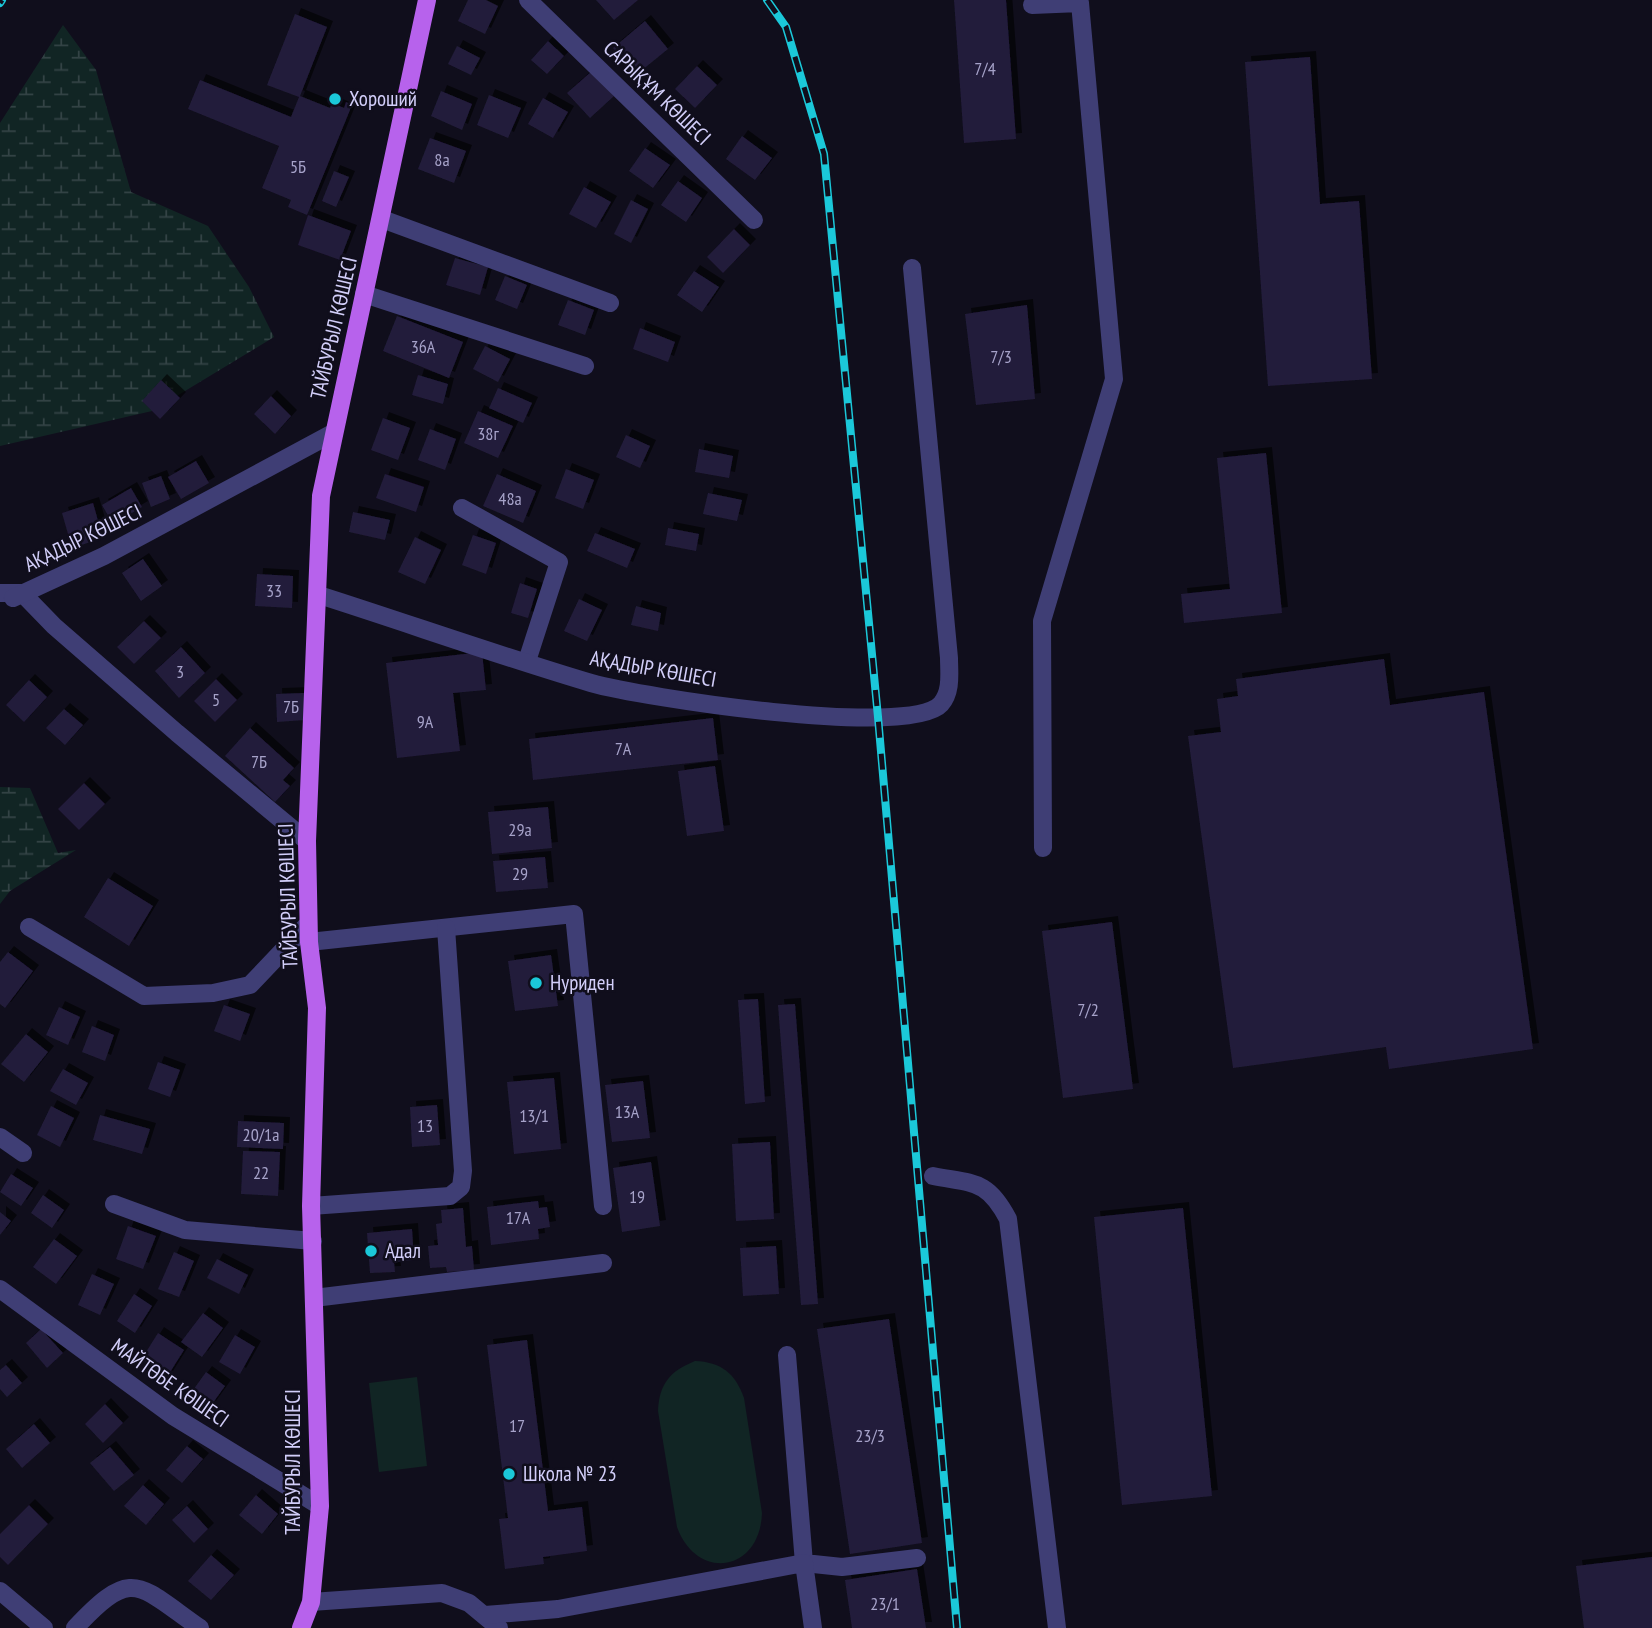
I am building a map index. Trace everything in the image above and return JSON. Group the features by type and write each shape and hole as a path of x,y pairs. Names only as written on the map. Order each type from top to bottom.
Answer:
{"main road":[{"name":"ТАЙБУРЫЛ КӨШЕСІ","path":"301,1628 311,1602 320,1506 312,1206 317,1008 309,933 307,841 321,496 427,0"}],"street":[{"name":"САРЫҚҰМ КӨШЕСІ","path":"528,0 754,220"},
{"path":"1032,5 1079,1 1114,379 1042,621 1043,848"},
{"path":"382,219 610,303"},
{"name":"АҚАДЫР КӨШЕСІ","path":"319,595 594,684 804,717 921,714 940,705 949,689 949,658 912,268"},
{"path":"364,295 585,366"},
{"name":"АҚАДЫР КӨШЕСІ","path":"0,604 104,556 333,433"},
{"path":"462,508 559,562 527,662"},
{"path":"0,593 22,593 54,626 307,841"},
{"path":"29,927 144,996 213,993 250,985 309,933 446,928 574,914 603,1206"},
{"path":"312,1206 450,1196 461,1187 463,1171 446,928"},
{"path":"0,1137 23,1153"},
{"path":"933,1177 984,1186 1008,1219 1057,1628"},
{"path":"114,1204 185,1230 313,1241"},
{"path":"314,1298 603,1263"},
{"name":"МАЙТӨБЕ КӨШЕСІ","path":"0,1289 173,1416 320,1506"},
{"path":"786,1355 804,1563 813,1628"},
{"path":"485,1615 558,1609 804,1563 842,1567 917,1558"},
{"path":"75,1628 111,1592 127,1587 150,1593 200,1628"},
{"path":"0,1591 44,1628"},
{"path":"311,1602 442,1592 470,1603 499,1628"}],"green space":[{"path":"63,25 96,70 131,192 208,226 249,287 274,337 152,411 0,446 0,123"},
{"path":"0,787 30,788 58,853 76,850 10,891 0,904"},
{"path":"695,1361 712,1364 726,1371 736,1382 744,1398 762,1513 759,1533 751,1548 740,1558 726,1563 712,1562 698,1556 686,1545 677,1527 658,1411 661,1393 668,1380 679,1369"},
{"path":"417,1377 427,1466 379,1472 369,1383"}],"building":[{"path":"468,0 486,0 498,6 485,34 458,21"},
{"path":"596,0 638,0 614,20"},
{"path":"954,0 1006,0 1016,139 964,143"},
{"path":"295,14 327,27 300,96 330,108 332,103 344,108 346,102 352,105 307,215 288,207 291,200 262,188 279,146 188,109 200,80 291,117 299,97 267,85"},
{"path":"645,21 668,49 636,75 613,48"},
{"path":"548,41 564,56 547,74 531,60"},
{"path":"457,46 480,58 471,75 448,64"},
{"path":"1310,57 1320,204 1359,201 1372,379 1268,386 1245,62"},
{"path":"697,66 717,85 695,108 675,89"},
{"path":"592,71 614,96 590,118 567,93"},
{"path":"441,91 472,104 462,130 431,116"},
{"path":"489,95 521,108 508,138 477,125"},
{"path":"543,98 568,112 553,138 528,124"},
{"path":"742,136 772,158 755,180 726,159"},
{"path":"430,138 466,151 454,183 418,169"},
{"path":"645,148 670,165 653,188 629,171"},
{"path":"334,171 349,177 336,207 322,201"},
{"path":"678,181 702,198 686,222 661,205"},
{"path":"584,187 611,202 596,228 569,214"},
{"path":"631,200 648,209 631,243 614,234"},
{"path":"308,215 351,231 340,260 298,245"},
{"path":"734,229 750,245 723,273 707,257"},
{"path":"455,258 488,267 480,295 446,285"},
{"path":"694,271 719,287 702,312 677,295"},
{"path":"505,276 527,285 517,309 495,300"},
{"path":"568,300 594,310 585,335 558,325"},
{"path":"1027,305 1035,399 976,405 965,314"},
{"path":"397,316 463,342 449,378 383,351"},
{"path":"640,328 675,342 668,362 633,349"},
{"path":"485,346 510,359 498,382 473,369"},
{"path":"418,375 448,384 443,404 412,395"},
{"path":"161,380 180,398 160,419 142,401"},
{"path":"498,388 532,403 523,423 489,408"},
{"path":"271,396 291,416 275,434 254,414"},
{"path":"478,411 513,426 498,458 464,443"},
{"path":"383,418 410,428 398,460 371,450"},
{"path":"430,429 456,439 445,470 418,460"},
{"path":"626,435 650,446 640,468 616,457"},
{"path":"699,449 733,456 729,478 695,472"},
{"path":"1266,453 1282,613 1184,623 1181,594 1230,589 1217,458"},
{"path":"196,461 209,483 181,499 168,477"},
{"path":"566,469 594,480 583,509 555,498"},
{"path":"385,474 424,487 416,512 376,498"},
{"path":"497,474 536,491 523,523 483,506"},
{"path":"161,476 170,499 151,507 142,483"},
{"path":"131,488 142,507 113,524 102,505"},
{"path":"708,493 742,500 737,521 703,514"},
{"path":"93,503 103,538 72,548 62,513"},
{"path":"353,512 390,520 385,540 349,532"},
{"path":"668,528 699,534 696,551 665,545"},
{"path":"595,533 635,549 627,568 587,551"},
{"path":"473,535 496,543 486,574 462,565"},
{"path":"415,537 441,550 425,584 398,572"},
{"path":"143,559 162,586 141,601 122,573"},
{"path":"257,574 293,576 292,608 255,606"},
{"path":"520,583 537,589 528,618 511,613"},
{"path":"579,599 602,610 587,641 564,631"},
{"path":"636,606 661,613 658,631 631,625"},
{"path":"144,621 161,638 134,664 117,647"},
{"path":"181,647 205,673 179,698 155,671"},
{"path":"482,652 486,690 453,693 460,751 397,758 386,663"},
{"path":"1384,659 1390,705 1484,692 1533,1049 1389,1069 1386,1047 1233,1068 1188,736 1221,732 1217,699 1238,696 1236,679"},
{"path":"216,679 237,700 215,722 194,701"},
{"path":"29,680 47,697 24,722 6,705"},
{"path":"304,693 305,720 277,722 276,694"},
{"path":"64,709 83,725 65,745 46,728"},
{"path":"713,718 718,760 533,780 529,739"},
{"path":"250,728 294,768 283,780 290,786 275,802 225,756"},
{"path":"715,766 724,831 687,836 678,771"},
{"path":"84,783 105,804 79,830 58,809"},
{"path":"548,807 552,848 492,854 488,812"},
{"path":"545,857 548,888 496,892 493,861"},
{"path":"108,878 153,906 129,946 84,917"},
{"path":"1112,922 1133,1089 1063,1098 1042,931"},
{"path":"8,952 33,971 5,1008 0,1004 0,962"},
{"path":"551,955 558,1006 515,1011 508,961"},
{"path":"758,999 765,1102 745,1104 738,1000"},
{"path":"795,1004 818,1304 801,1305 778,1005"},
{"path":"224,1005 250,1014 240,1041 214,1031"},
{"path":"59,1007 80,1017 68,1045 46,1035"},
{"path":"92,1026 114,1035 105,1061 82,1052"},
{"path":"26,1034 48,1052 24,1082 1,1064"},
{"path":"158,1062 180,1070 170,1097 148,1089"},
{"path":"63,1069 88,1083 76,1105 50,1091"},
{"path":"554,1078 561,1149 514,1154 507,1082"},
{"path":"643,1081 650,1138 612,1142 605,1085"},
{"path":"437,1105 440,1145 412,1147 410,1107"},
{"path":"51,1106 74,1118 60,1147 37,1135"},
{"path":"100,1115 150,1129 142,1154 93,1140"},
{"path":"238,1121 284,1123 283,1149 237,1147"},
{"path":"770,1142 774,1219 736,1221 732,1144"},
{"path":"243,1151 280,1152 278,1196 241,1194"},
{"path":"651,1162 660,1226 622,1232 613,1168"},
{"path":"11,1174 33,1188 21,1206 0,1192"},
{"path":"43,1195 64,1210 52,1228 31,1213"},
{"path":"538,1201 539,1208 547,1207 550,1227 538,1229 539,1239 491,1245 487,1207"},
{"path":"463,1208 466,1247 472,1246 474,1270 447,1272 446,1267 430,1268 428,1246 438,1245 436,1224 442,1223 441,1210"},
{"path":"1183,1208 1212,1496 1122,1505 1094,1217"},
{"path":"0,1212 11,1221 0,1235"},
{"path":"128,1226 156,1236 143,1269 116,1259"},
{"path":"412,1229 414,1260 394,1262 395,1272 370,1273 367,1233"},
{"path":"54,1239 77,1256 56,1284 33,1267"},
{"path":"776,1246 779,1294 743,1296 740,1248"},
{"path":"174,1252 194,1261 179,1297 158,1289"},
{"path":"217,1259 248,1275 239,1294 207,1278"},
{"path":"92,1274 114,1284 100,1315 78,1305"},
{"path":"134,1294 152,1306 135,1333 117,1321"},
{"path":"203,1313 223,1328 202,1357 181,1342"},
{"path":"889,1319 922,1543 850,1554 817,1329"},
{"path":"41,1329 63,1353 47,1368 26,1343"},
{"path":"158,1333 184,1350 167,1377 141,1360"},
{"path":"235,1335 255,1347 240,1374 219,1362"},
{"path":"527,1340 548,1511 582,1507 587,1551 543,1557 544,1564 505,1569 499,1519 508,1518 487,1345"},
{"path":"6,1365 22,1383 7,1397 0,1389 0,1370"},
{"path":"206,1372 225,1386 210,1407 191,1393"},
{"path":"105,1404 123,1423 103,1443 85,1424"},
{"path":"34,1424 50,1443 22,1468 6,1449"},
{"path":"187,1446 203,1459 182,1483 166,1470"},
{"path":"110,1447 134,1475 114,1491 90,1463"},
{"path":"143,1485 164,1504 146,1525 124,1506"},
{"path":"256,1495 278,1514 262,1534 239,1515"},
{"path":"29,1505 48,1524 8,1565 0,1557 0,1534"},
{"path":"187,1506 208,1529 194,1543 172,1520"},
{"path":"211,1555 234,1575 211,1600 188,1581"},
{"path":"1652,1557 1652,1628 1584,1628 1576,1566"},
{"path":"917,1569 926,1628 852,1628 845,1580"}],"railway":[{"path":"767,0 786,27 824,154 878,717 957,1628"}],"place":[{"name":"Хороший","path":"335,99"},
{"name":"Нуриден","path":"536,983"},
{"name":"Адал","path":"371,1251"},
{"name":"Школа № 23","path":"509,1474"}]}
